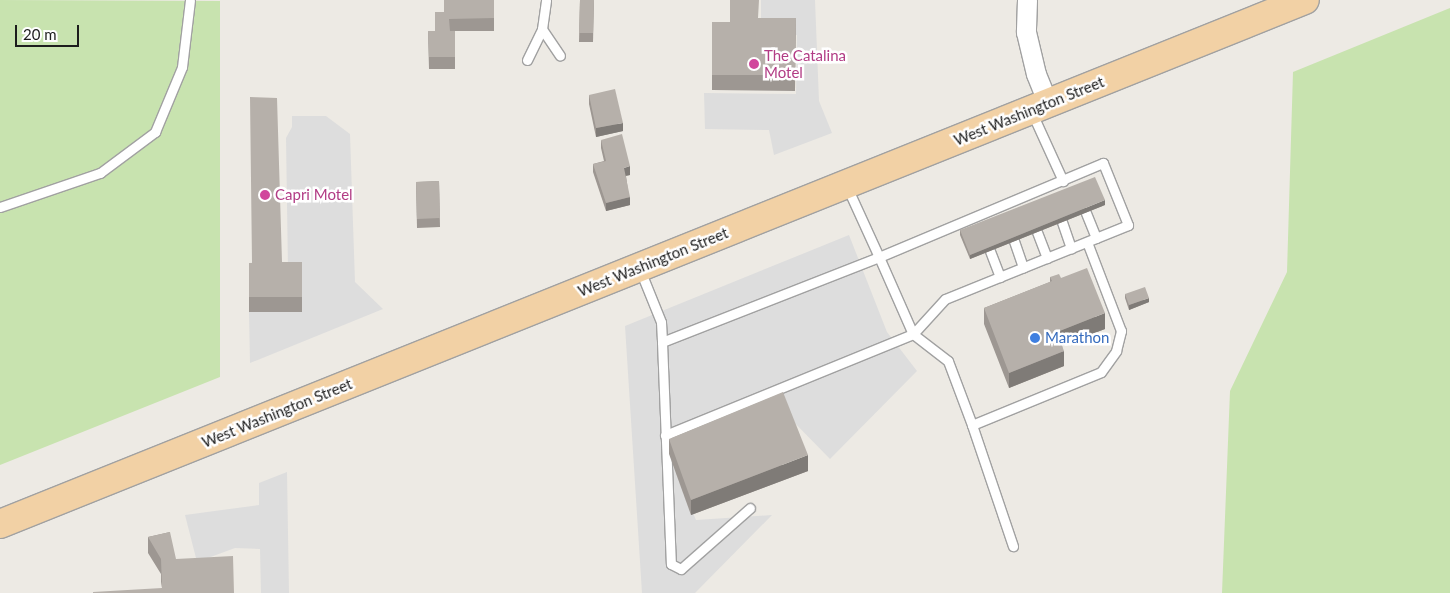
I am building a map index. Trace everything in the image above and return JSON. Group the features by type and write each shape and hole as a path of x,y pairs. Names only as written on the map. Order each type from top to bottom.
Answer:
{"main road":[{"name":"West Washington Street","path":"0,524 1305,0"}],"street":[{"path":"1027,0 1026,32 1036,74 1039,107"}],"lane":[{"path":"0,207 100,173 155,132 182,67 190,0"},
{"path":"527,60 542,29 546,0"},
{"path":"542,29 560,56"},
{"path":"1039,107 1067,179 1076,189"},
{"path":"662,342 977,217 1103,163 1128,225 944,299 913,334 665,435"},
{"path":"846,184 913,334 948,361 1013,546"},
{"path":"1048,187 1052,198"},
{"path":"1024,197 1028,208"},
{"path":"1001,206 1005,217"},
{"path":"1086,212 1096,238"},
{"path":"977,217 980,227"},
{"path":"1062,222 1072,248"},
{"path":"1037,232 1047,258"},
{"path":"1014,241 1024,267"},
{"path":"972,426 1101,372 1116,351 1121,331 1086,242"},
{"path":"990,251 1000,277"},
{"path":"639,268 661,322 671,564 682,569 750,508"}],"green space":[{"path":"0,0 220,1 220,377 0,465"},
{"path":"1450,8 1450,593 1222,593 1230,391 1287,272 1293,72"}],"shaded area":[{"path":"761,0 815,0 819,101 832,133 774,155 769,130 705,129 704,93 796,94 797,35 761,34"},
{"path":"292,116 326,116 350,134 355,282 383,309 250,363 249,312 302,312 288,270 286,138 292,127"},
{"path":"849,235 887,332 917,371 830,459 785,413 669,455 696,520 772,515 695,593 642,593 625,326"},
{"path":"287,472 289,593 261,593 260,549 235,548 197,562 185,515 259,505 259,483"}],"building":[{"path":"444,0 494,0 494,18 449,19 450,31 455,31 455,57 429,57 428,31 435,31 435,12 444,12"},
{"path":"580,0 594,0 593,33 579,33"},
{"name":"The Catalina Motel","path":"730,0 759,0 758,18 796,18 795,75 712,75 712,22 730,22"},
{"path":"615,89 623,123 596,128 589,95"},
{"name":"Capri Motel","path":"250,97 277,98 282,262 302,262 302,297 249,297 249,263 252,263"},
{"path":"622,134 630,166 624,168 630,197 606,203 593,164 606,161 601,140"},
{"path":"1095,177 1105,200 970,255 960,230"},
{"path":"439,181 440,218 417,219 416,182"},
{"name":"Marathon","path":"1087,268 1105,313 1057,332 1064,351 1009,373 984,308 1052,281 1050,277 1059,274 1061,278"},
{"path":"1145,287 1149,298 1129,305 1125,294"},
{"path":"783,392 808,455 691,500 669,439"},
{"path":"170,532 176,559 233,556 234,593 93,593 162,588 161,559 148,537"}],"place":[{"name":"The Catalina Motel","path":"754,64"},
{"name":"Capri Motel","path":"265,195"},
{"name":"Marathon","path":"1035,338"}]}
